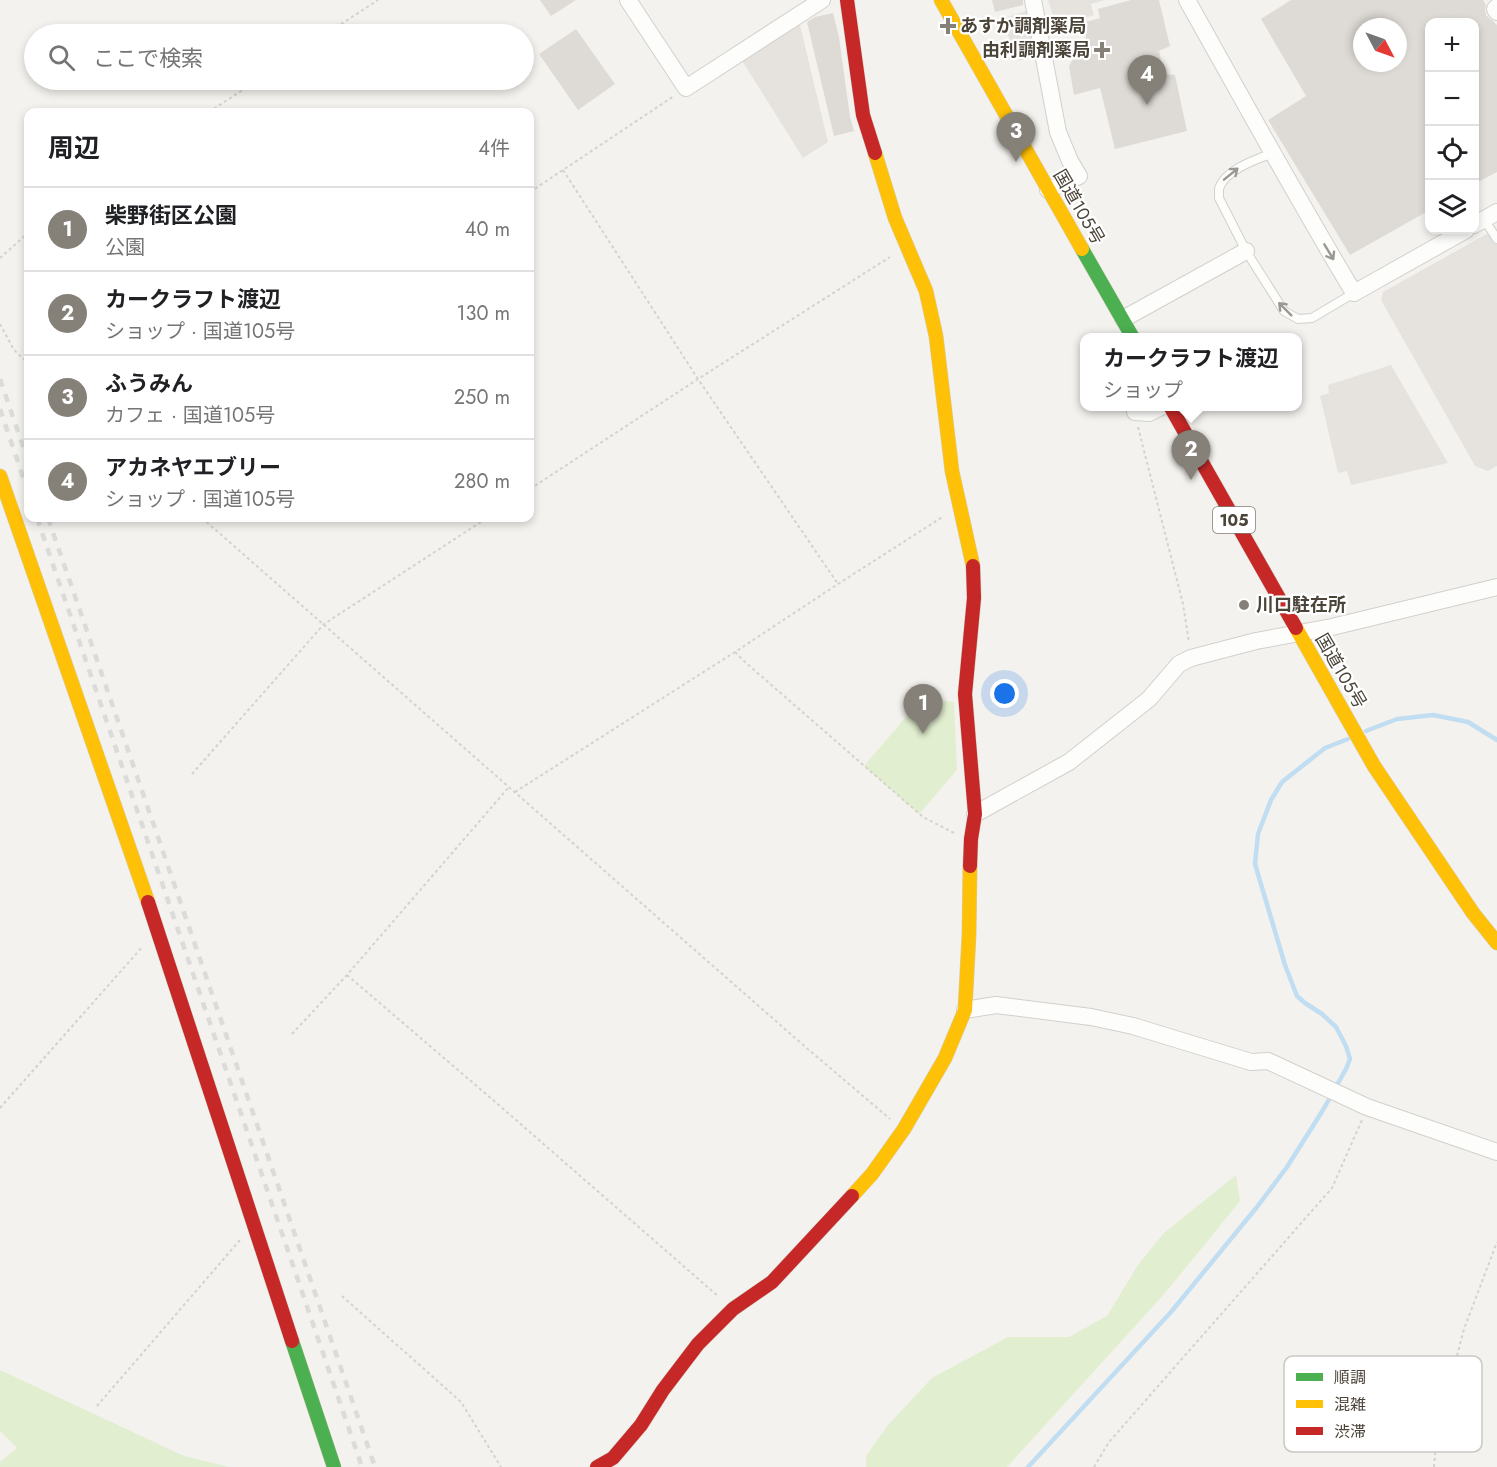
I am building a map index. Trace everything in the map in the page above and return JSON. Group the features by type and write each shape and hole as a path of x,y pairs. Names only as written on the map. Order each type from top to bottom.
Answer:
{"main road":[{"path":"597,1467 617,1462 663,1390 698,1344 733,1309 772,1282 872,1174 904,1130 945,1058 965,1010 971,839 975,814 965,694 974,598 974,571 952,471 936,336 926,291 895,218 863,115 847,0"},
{"name":"国道105号","path":"941,0 1130,333"},
{"name":"国道105号","path":"1173,411 1374,766 1473,913 1497,943"},
{"path":"0,476 158,930 334,1467"}],"street":[{"path":"628,0 686,88 822,0"},
{"path":"1033,0 1058,132 1079,176 1048,190"},
{"path":"1187,0 1304,210 1354,294 1459,234"},
{"path":"1123,319 1246,251"},
{"path":"1135,412 1153,411"},
{"path":"975,814 1069,762 1149,699 1179,664 1191,658 1256,641 1299,634 1497,587"},
{"path":"965,1010 996,1005 1091,1017 1133,1026 1251,1062 1268,1061 1367,1107 1497,1152"}],"lane":[{"path":"1273,153 1243,165 1224,179 1219,189 1219,198 1246,251 1284,311 1298,319 1312,318 1354,294"},
{"path":"1485,219 1497,239"}],"path":[{"path":"341,24 378,0"},
{"path":"534,189 686,88"},
{"path":"215,108 243,90"},
{"path":"563,170 698,379 838,584"},
{"path":"0,258 24,236"},
{"path":"534,486 907,246"},
{"path":"0,324 14,350 24,359"},
{"path":"1135,412 1183,604 1191,658"},
{"path":"515,792 960,507"},
{"path":"206,522 880,1112 904,1130"},
{"path":"192,774 324,624 481,522"},
{"path":"735,652 923,817 961,837 971,839"},
{"path":"292,1034 347,975 509,787"},
{"path":"0,1108 158,930"},
{"path":"347,975 733,1309"},
{"path":"1094,1467 1109,1442 1332,1188 1367,1107"},
{"path":"97,1406 254,1224"},
{"path":"1457,1356 1464,1329 1497,1242"},
{"path":"342,1296 461,1402 501,1467"},
{"path":"1434,1467 1435,1452"}],"green space":[{"path":"922,698 954,702 957,770 919,814 864,766"},
{"path":"1236,1175 1240,1201 1166,1292 1007,1467 866,1467 866,1456 888,1425 932,1378 1008,1337 1069,1337 1107,1316 1138,1265 1164,1233"},
{"path":"0,1370 184,1456 229,1467 0,1467 0,1462 17,1448 0,1431"}],"shaded area":[{"path":"1048,0 1105,0 1091,4 1094,15 1057,28"},
{"path":"1032,9 1042,55 1019,61 1001,19"},
{"path":"799,21 828,142 803,158 741,59"},
{"path":"1492,231 1497,239 1497,466 1488,471 1475,466 1381,300 1383,292"},
{"path":"1391,365 1448,463 1351,485 1347,471 1338,473 1320,396 1329,393 1328,385"}],"building":[{"path":"540,0 576,0 551,16"},
{"path":"992,0 1023,0 1023,5 995,12"},
{"path":"1131,0 1159,0 1170,46 1159,51 1164,74 1175,75 1187,131 1115,149 1100,88 1074,95 1069,66 1086,37 1082,23 1100,18 1098,9"},
{"path":"1291,0 1483,0 1486,5 1486,15 1497,25 1497,172 1479,181 1479,18 1425,18 1425,213 1350,255 1268,120 1306,96 1261,19"},
{"path":"833,13 854,131 834,136 807,22 815,17"},
{"path":"576,29 615,84 578,110 539,54"}],"waterway":[{"path":"1366,731 1397,719 1433,715 1468,722 1497,740"},
{"path":"1028,1467 1171,1312 1257,1207 1287,1167 1346,1069 1350,1059 1336,1027 1297,996 1285,965 1255,864 1258,834 1271,800 1282,782 1325,748 1348,739"}],"railway":[{"path":"0,379 24,449"},
{"path":"0,409 24,480"},
{"path":"38,522 362,1467"},
{"path":"49,522 375,1467"}],"traffic: fast":[{"path":"1082,249 1130,333"},
{"path":"292,1341 334,1467"}],"traffic: slow":[{"path":"941,0 1082,249"},
{"path":"875,153 895,218 926,291 936,336 952,471 973,566"},
{"path":"0,476 148,902"},
{"path":"1296,628 1374,766 1473,913 1497,943"},
{"path":"852,1196 872,1174 904,1129 945,1058 965,1010 970,866"}],"traffic: jam":[{"path":"847,0 863,115 875,153"},
{"path":"1173,411 1296,628"},
{"path":"970,866 975,814 965,694 974,598 973,566"},
{"path":"148,902 292,1341"},
{"path":"597,1467 613,1458 641,1425 663,1390 698,1344 733,1309 772,1282 852,1196"}],"place":[{"name":"あすか調剤薬局","path":"948,26"},
{"name":"由利調剤薬局","path":"1102,50"},
{"name":"アカネヤエブリー","path":"1147,105"},
{"name":"ふうみん","path":"1016,162"},
{"name":"カークラフト渡辺","path":"1191,480"},
{"name":"川口駐在所","path":"1244,605"},
{"name":"柴野街区公園","path":"923,734"}]}
